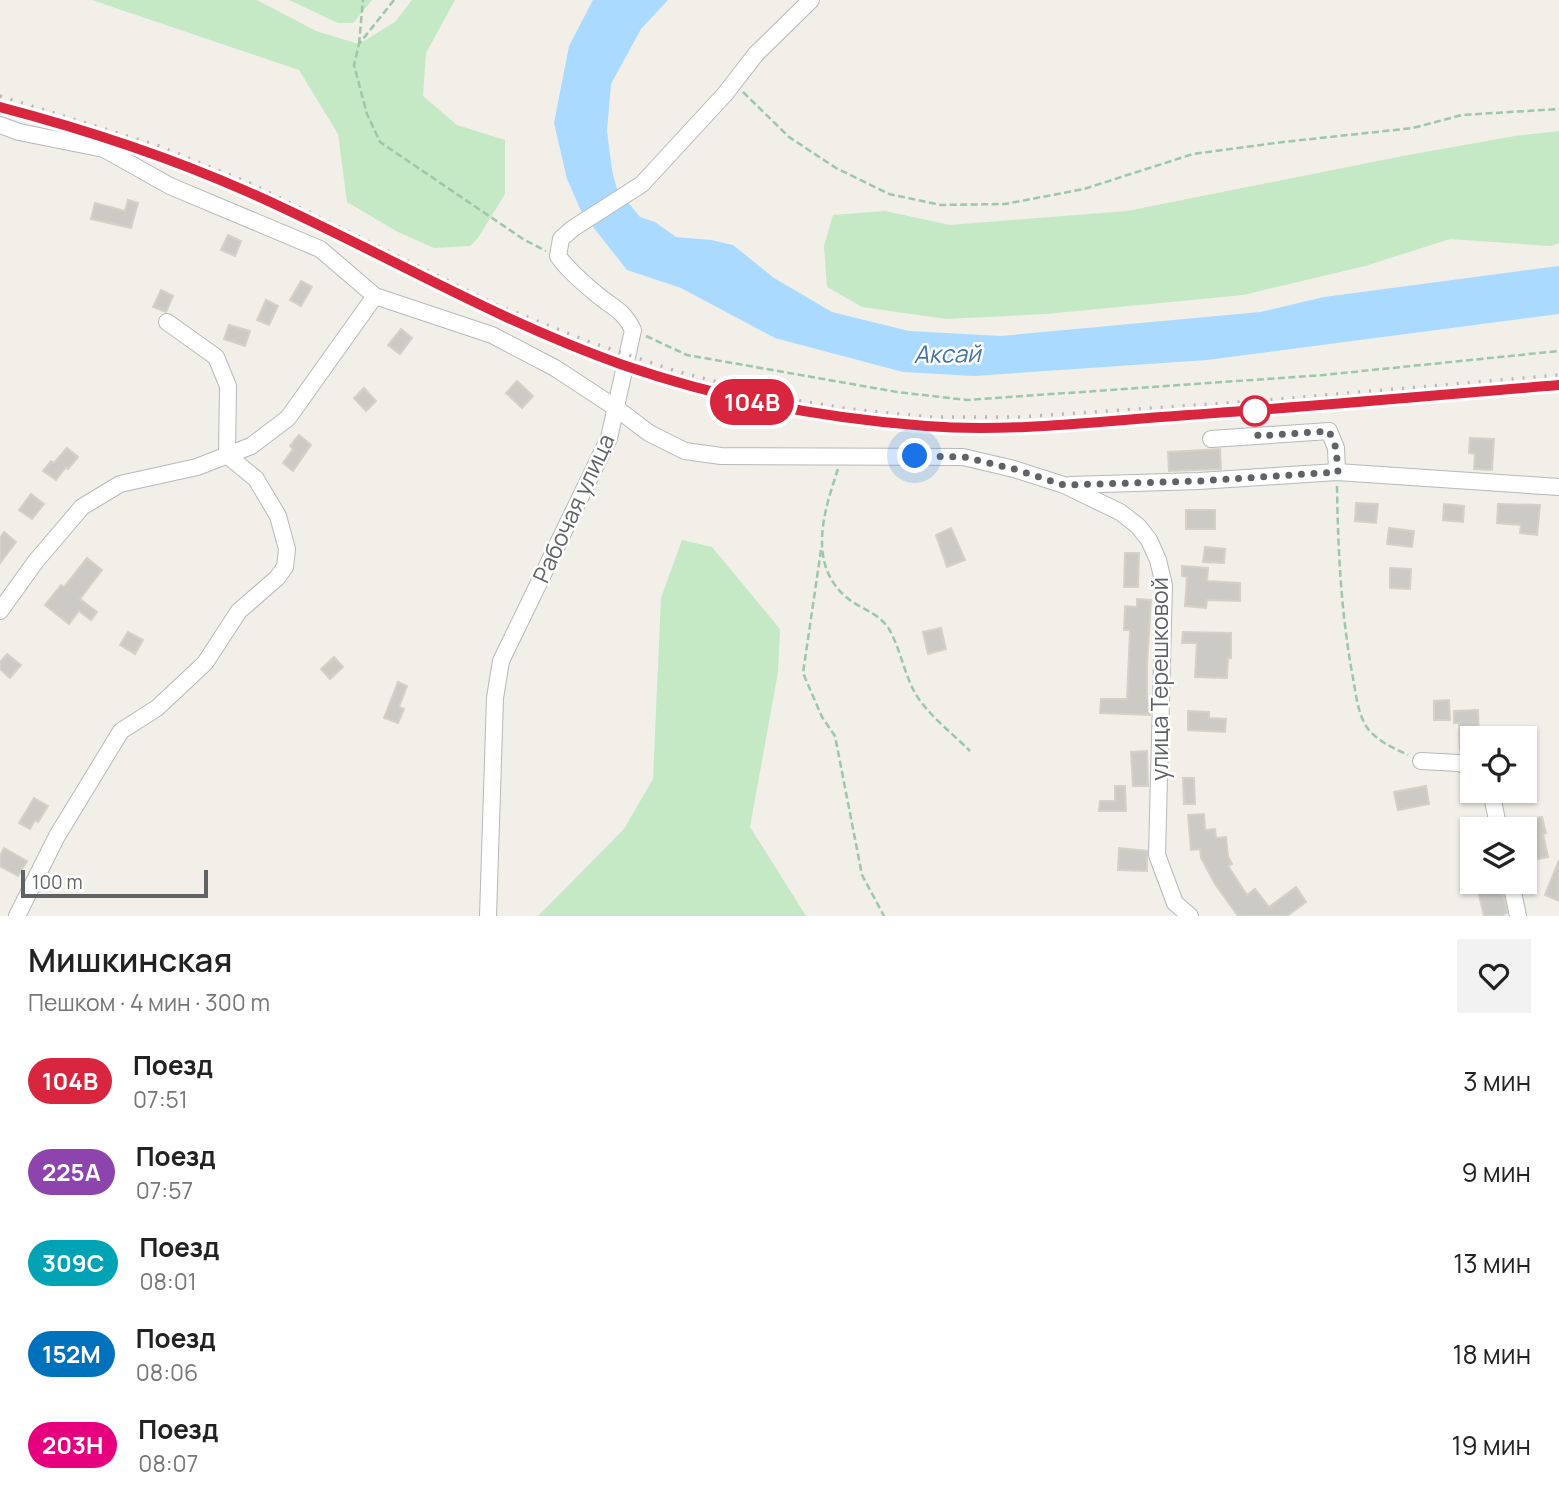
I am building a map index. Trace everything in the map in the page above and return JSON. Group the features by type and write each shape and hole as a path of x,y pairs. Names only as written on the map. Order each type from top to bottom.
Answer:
{"street":[{"path":"616,408 633,330 626,316 595,293 558,256 561,239 642,184 725,94 756,54 811,0"},
{"path":"0,125 19,132 104,149 170,186 320,249 375,296 288,418 251,446 197,467 120,484 82,507 36,561 0,611"},
{"name":"Рабочая улица","path":"375,296 492,335 555,368 616,408 609,438 501,661 495,698 488,916"},
{"path":"167,322 216,358 228,386 227,455"},
{"name":"улица Терешковой","path":"616,408 649,433 685,451 721,456 964,457 1064,485 1120,512 1138,526 1149,540 1164,585 1157,855 1175,903 1190,916"},
{"path":"1211,439 1329,431 1336,448 1338,472"},
{"path":"17,916 57,836 121,732 156,708 205,663 239,611 277,578 285,566 288,549 278,516 256,479 227,455"},
{"path":"1064,485 1199,481 1338,472 1559,487"},
{"path":"1421,761 1460,763"},
{"path":"1513,894 1518,916"}],"path":[{"path":"363,0 354,65 367,114 380,142 523,239 558,256"},
{"path":"359,44 394,0"},
{"path":"733,82 789,137 836,168 889,194 941,205 1005,204 1084,189 1193,154 1413,128 1462,115 1559,109"},
{"path":"633,330 687,355 897,392 967,400 1323,375 1559,351"},
{"path":"843,456 825,511 803,673 822,717 835,736 862,875 884,916"},
{"path":"1338,472 1338,561 1348,652 1359,710 1367,727 1383,744 1421,761"},
{"path":"821,550 828,576 837,588 848,599 873,612 888,628 916,695 937,720 970,751"}],"green space":[{"path":"92,0 257,0 316,31 359,44 395,22 412,0 455,0 426,53 423,96 457,125 505,140 505,194 478,238 470,246 434,248 396,231 347,202 338,134 299,70"},
{"path":"289,0 372,0 353,23 338,23"},
{"path":"1559,131 1559,243 1551,246 1450,239 1365,266 1243,295 1046,314 946,319 862,307 827,287 824,246 833,215 885,211 950,225 1127,211 1403,156"},
{"path":"682,540 712,547 780,629 778,672 750,827 806,916 538,916 624,829 653,779 661,598"}],"water":[{"name":"Аксай","path":"593,0 668,0 641,29 611,84 607,131 617,189 640,217 655,222 676,237 733,245 774,278 832,312 909,331 1001,336 1260,312 1324,297 1559,266 1559,314 1207,360 974,376 903,372 775,338 681,288 627,270 582,213 567,179 554,123 569,46"}],"building":[{"path":"128,200 138,203 131,228 91,219 95,203 125,211"},
{"path":"228,235 241,241 235,256 221,250"},
{"path":"301,281 312,287 301,306 290,300"},
{"path":"161,290 173,296 166,312 153,307"},
{"path":"266,300 278,306 269,325 257,320"},
{"path":"229,325 250,331 245,346 224,339"},
{"path":"401,329 412,338 400,354 388,345"},
{"path":"517,381 533,396 522,408 506,393"},
{"path":"364,388 376,401 366,411 354,398"},
{"path":"299,435 311,445 293,471 283,463 293,449 290,446"},
{"path":"1470,438 1494,439 1492,470 1474,469 1475,454 1469,453"},
{"path":"67,448 78,457 56,480 43,471"},
{"path":"1220,449 1221,469 1169,471 1168,452"},
{"path":"31,494 44,504 32,519 19,510"},
{"path":"1356,503 1378,504 1376,523 1355,521"},
{"path":"1444,504 1464,506 1463,522 1443,520"},
{"path":"1498,504 1540,505 1537,535 1520,533 1521,525 1497,523"},
{"path":"1186,510 1215,510 1215,529 1186,529"},
{"path":"951,528 965,560 947,567 936,535"},
{"path":"1389,528 1414,531 1412,547 1387,544"},
{"path":"4,532 16,542 0,563 0,538"},
{"path":"1205,547 1225,549 1224,563 1203,562"},
{"path":"1125,553 1139,553 1138,587 1124,587"},
{"path":"87,558 102,570 80,599 97,612 91,620 79,611 69,624 45,605 61,585 64,587"},
{"path":"1182,566 1208,568 1207,581 1240,583 1240,601 1207,600 1206,608 1185,606 1187,577 1182,576"},
{"path":"1390,568 1411,569 1410,589 1390,588"},
{"path":"1137,599 1151,600 1147,665 1150,715 1100,713 1101,699 1127,699 1130,630 1124,630 1125,606 1137,607"},
{"path":"941,628 946,649 928,654 923,632"},
{"path":"128,632 143,640 135,654 120,645"},
{"path":"1183,632 1231,633 1231,658 1228,658 1227,678 1195,677 1197,643 1182,643"},
{"path":"7,654 21,665 10,678 0,669 0,662"},
{"path":"334,657 343,667 330,679 321,669"},
{"path":"398,682 407,686 399,707 404,709 398,723 384,718"},
{"path":"1449,700 1450,720 1434,720 1434,701"},
{"path":"1478,710 1479,726 1460,726 1460,750 1459,723 1454,723 1454,711"},
{"path":"1188,711 1209,712 1209,718 1226,719 1225,732 1188,730"},
{"path":"1147,751 1148,786 1133,786 1131,752"},
{"path":"1183,778 1194,778 1195,804 1184,804"},
{"path":"1115,786 1125,786 1126,811 1099,811 1100,801 1115,801"},
{"path":"1426,786 1429,804 1398,810 1394,792"},
{"path":"34,798 48,806 30,829 19,823"},
{"path":"1204,814 1205,830 1215,829 1216,838 1226,837 1228,856 1232,864 1228,866 1247,895 1255,889 1269,907 1296,887 1306,902 1287,916 1238,916 1215,884 1201,858 1200,849 1191,850 1188,815"},
{"path":"1542,817 1548,857 1537,859 1537,818"},
{"path":"4,848 27,861 18,876 0,866 0,856"},
{"path":"1119,848 1147,851 1147,871 1118,870"},
{"path":"1559,860 1559,901 1545,895"},
{"path":"1479,894 1503,894 1507,913 1504,916 1484,916"}],"railway":[{"path":"0,96 159,146 252,184 497,305 587,341 676,371 770,396 850,409 930,417 1019,417 1255,401 1559,375"},
{"path":"0,107 27,114"}],"train":[{"name":"104В","path":"0,107 157,154 247,191 495,312 621,364 673,381 768,405 849,418 929,426 1019,427 1255,411 1559,385"}],"route":[{"path":"915,456 964,457 1064,485 1199,481 1338,472 1336,448 1329,431 1258,436 1255,411"}]}
